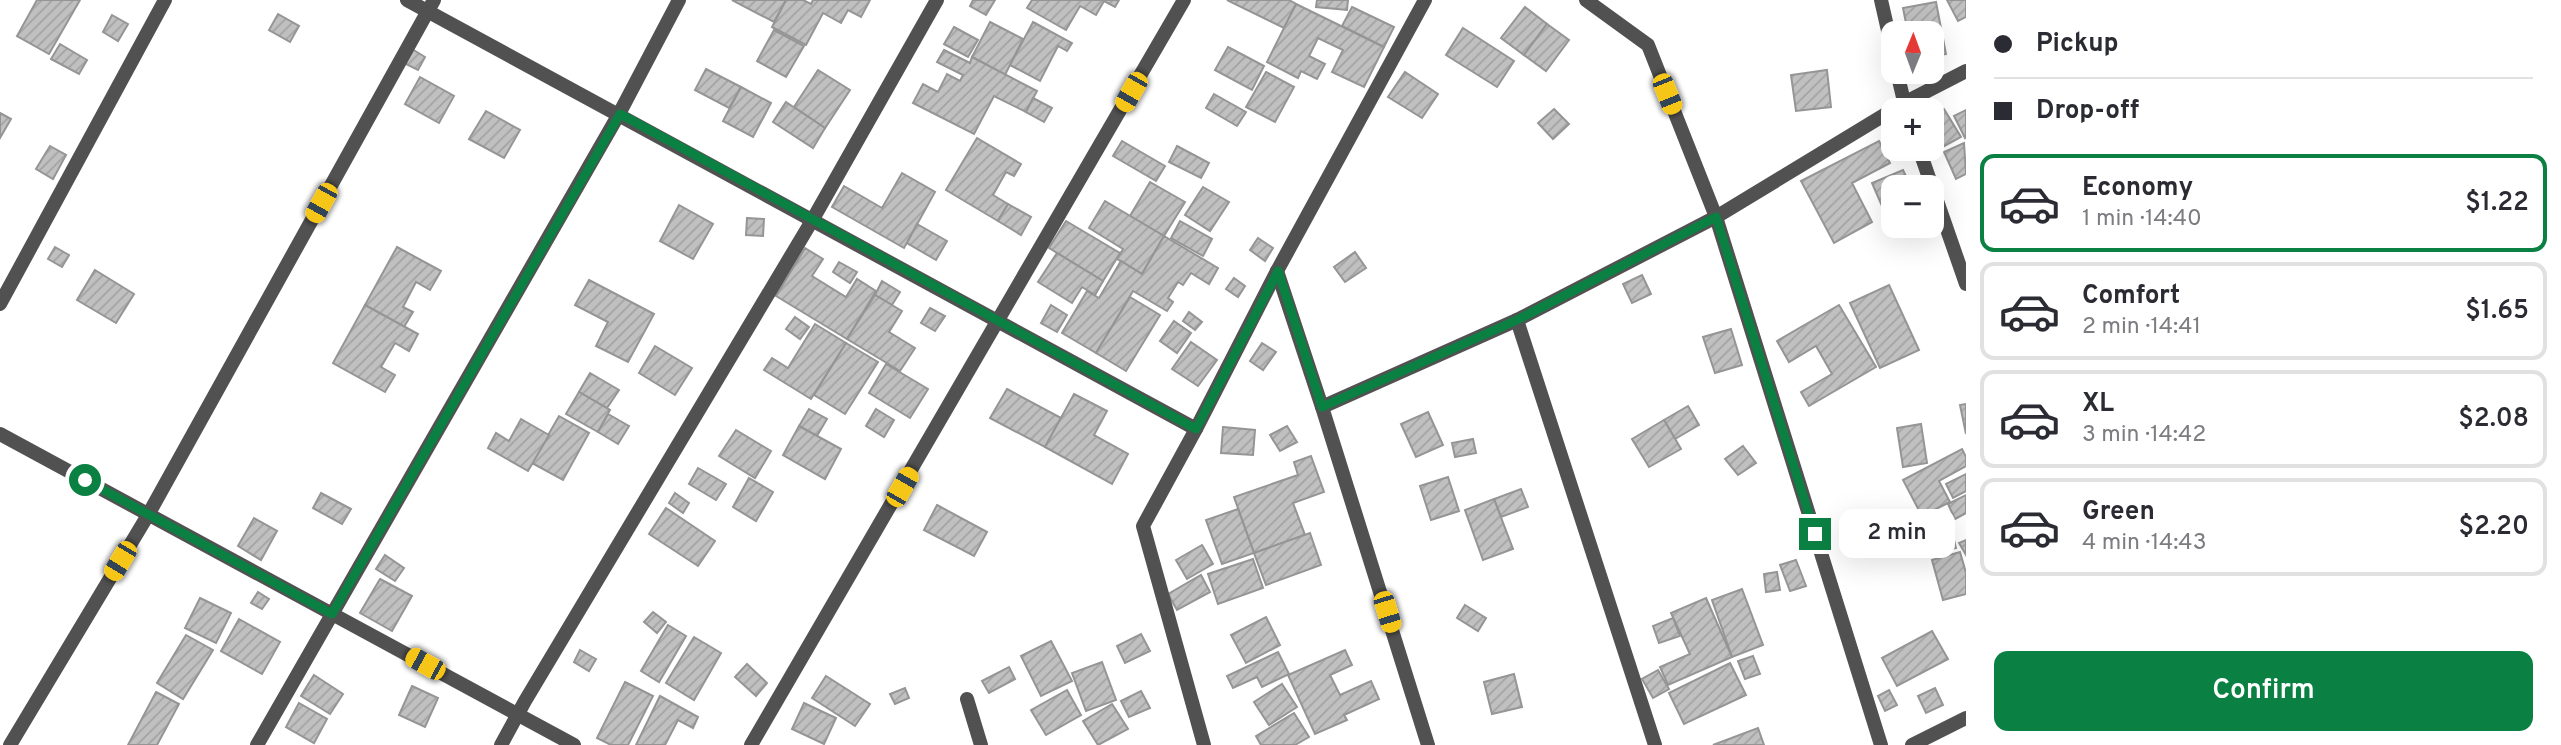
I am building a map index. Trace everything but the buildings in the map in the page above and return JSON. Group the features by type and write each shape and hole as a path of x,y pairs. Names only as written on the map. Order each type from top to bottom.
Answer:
{"street":[{"path":"0,304 165,0"},
{"path":"407,0 431,5 620,114 1196,429"},
{"path":"257,745 620,114 679,0"},
{"path":"501,745 813,219 937,0"},
{"path":"751,745 1184,0"},
{"path":"1204,745 1143,526 1425,0"},
{"path":"1586,0 1648,45 1716,217 1881,745"},
{"path":"1881,0 1886,21"},
{"path":"10,745 148,514 431,5"},
{"path":"1920,98 1966,71"},
{"path":"1322,407 1517,320 1716,217 1881,121"},
{"path":"1924,161 1966,284"},
{"path":"1278,271 1428,745"},
{"path":"1517,320 1655,745"},
{"path":"0,434 574,745"},
{"path":"967,699 981,745"},
{"path":"1912,745 1966,718"}],"route":[{"path":"85,480 332,614 620,114 1196,429 1278,271 1322,407 1517,320 1716,217 1815,534"}]}
